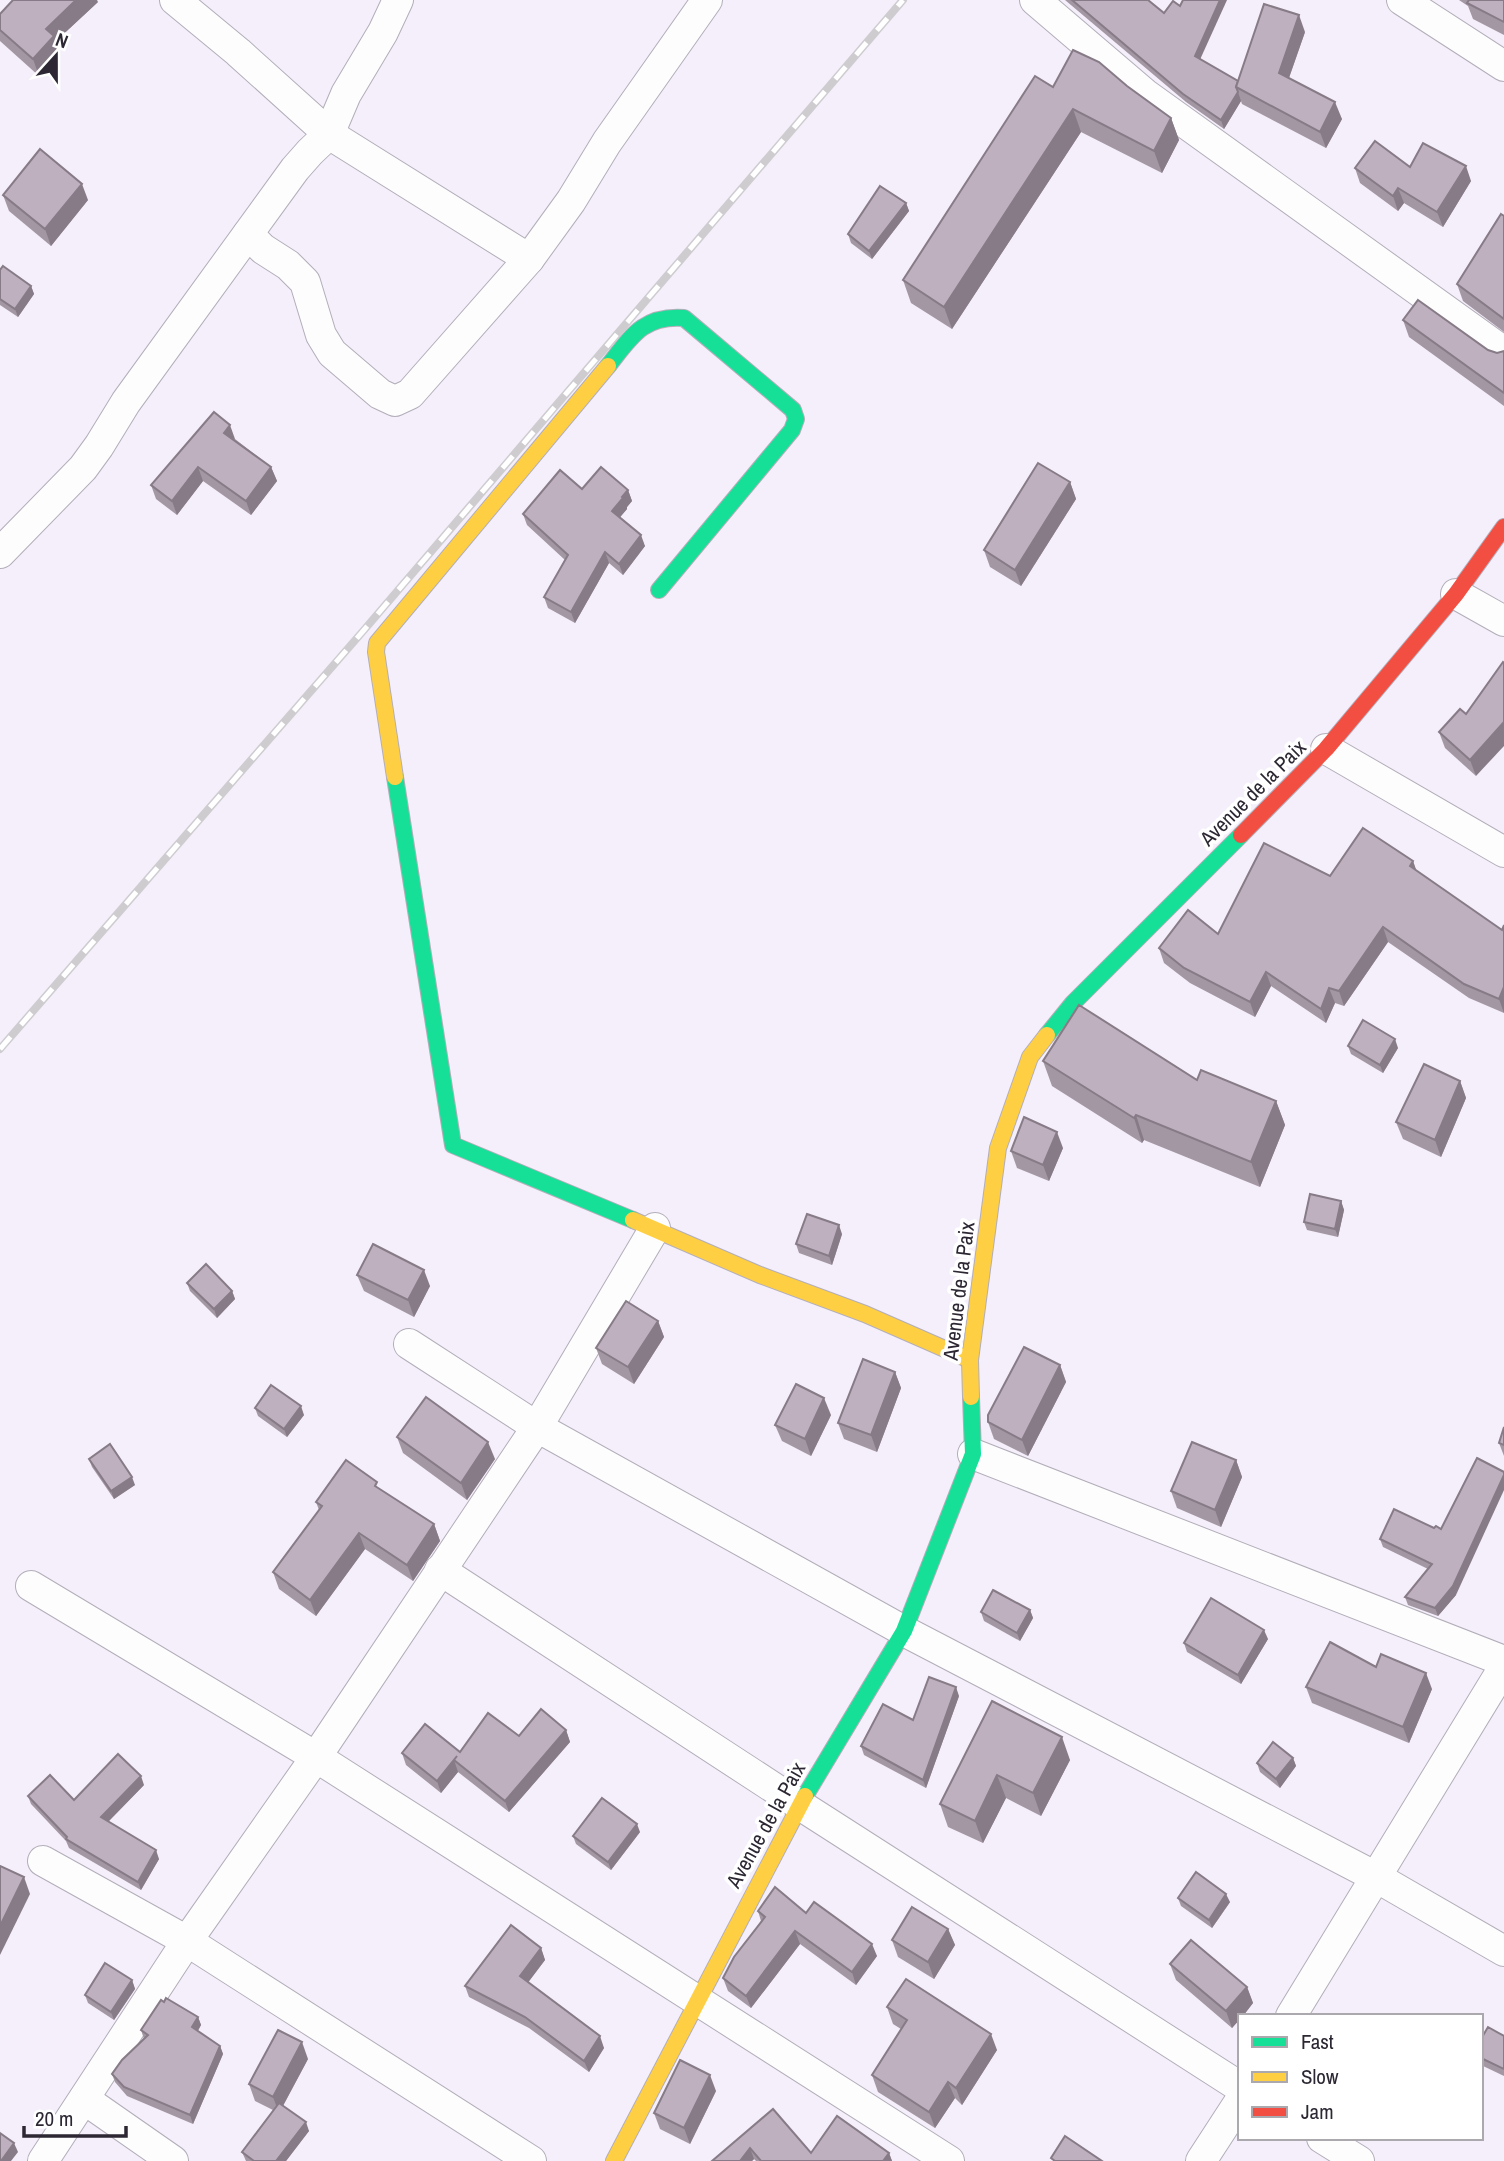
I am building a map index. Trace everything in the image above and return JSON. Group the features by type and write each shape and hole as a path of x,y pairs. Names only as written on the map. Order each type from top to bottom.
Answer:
{"street":[{"path":"175,0 238,52 329,134 529,259"},
{"path":"0,553 83,468 125,402 295,169 329,134 346,94 383,32 398,0"},
{"path":"248,234 305,282 321,335 332,353 380,394 395,401 410,394 529,259 707,0"},
{"path":"1035,0 1145,94 1504,352"},
{"path":"1402,0 1504,66"},
{"path":"659,590 792,430 796,419 793,410 684,318 666,316 651,320 639,328 377,643 376,652 453,1145 655,1228 760,1275 865,1314 970,1360"},
{"name":"Avenue de la Paix","path":"614,2161 800,1805 904,1631 973,1454 970,1360 999,1148 1030,1057 1073,1003 1326,749 1456,594 1504,527"},
{"path":"1456,594 1504,621"},
{"path":"1326,749 1504,852"},
{"path":"43,2161 187,1941 317,1757 537,1427 655,1228"},
{"path":"409,1344 537,1427 904,1631 1376,1877 1504,1951"},
{"path":"973,1454 1504,1661"},
{"path":"440,1570 1238,2086"},
{"path":"31,1586 317,1757 949,2161"},
{"path":"1292,2014 1504,1667"},
{"path":"43,1861 187,1941 531,2161"},
{"path":"84,2099 173,2161"},
{"path":"1201,2161 1238,2104"},
{"path":"1325,2140 1359,2161"}],"building":[{"path":"13,0 76,0 46,29 54,36 33,59 0,30 0,14"},
{"path":"1072,0 1148,0 1164,13 1173,1 1180,6 1183,0 1220,0 1195,56 1238,81 1238,92 1221,120 1183,94"},
{"path":"1469,0 1504,0 1504,22 1467,3"},
{"path":"1264,4 1299,15 1279,73 1335,102 1320,132 1236,87"},
{"path":"1073,50 1099,62 1171,118 1154,151 1073,109 944,307 903,280 1035,76 1053,87"},
{"path":"1375,141 1410,167 1423,143 1466,166 1437,212 1398,188 1393,196 1355,168"},
{"path":"40,149 82,184 45,229 3,195"},
{"path":"880,186 906,203 869,251 848,234"},
{"path":"1501,214 1504,216 1504,319 1457,284"},
{"path":"3,266 31,286 15,309 0,299 0,270"},
{"path":"1418,300 1488,350 1497,353 1504,351 1504,393 1403,320"},
{"path":"214,412 230,425 224,433 271,467 246,501 198,467 172,501 151,485"},
{"path":"1038,463 1070,482 1015,570 984,550"},
{"path":"601,467 628,490 612,511 641,535 619,564 605,552 571,612 544,597 568,555 523,514 560,470 582,489"},
{"path":"1503,662 1504,722 1470,760 1439,732 1460,709 1466,714"},
{"path":"1363,828 1413,861 1410,866 1502,930 1504,925 1504,987 1499,999 1464,984 1383,927 1339,991 1329,988 1321,1009 1266,972 1250,1002 1184,968 1159,948 1188,910 1218,934 1264,843 1330,876"},
{"path":"1079,1005 1197,1080 1201,1070 1276,1101 1251,1162 1136,1115 1134,1118 1043,1061"},
{"path":"1363,1020 1395,1039 1380,1065 1348,1046"},
{"path":"1424,1064 1460,1081 1435,1140 1396,1122"},
{"path":"1024,1117 1057,1132 1043,1165 1011,1151"},
{"path":"1310,1194 1341,1201 1335,1229 1304,1222"},
{"path":"807,1214 839,1225 829,1256 796,1244"},
{"path":"373,1244 424,1270 408,1300 357,1275"},
{"path":"206,1264 232,1291 214,1309 187,1283"},
{"path":"626,1301 658,1321 628,1367 596,1348"},
{"path":"1024,1347 1060,1365 1022,1440 988,1422 988,1415"},
{"path":"863,1359 895,1372 871,1435 838,1423"},
{"path":"796,1384 824,1398 805,1439 775,1425"},
{"path":"271,1385 301,1406 284,1429 255,1408"},
{"path":"426,1397 488,1442 461,1483 397,1437"},
{"path":"1504,1427 1504,1445 1499,1443"},
{"path":"1192,1442 1236,1460 1215,1510 1171,1491"},
{"path":"110,1444 132,1477 111,1491 89,1459"},
{"path":"1477,1458 1504,1472 1504,1475 1453,1586 1435,1608 1405,1597 1432,1564 1380,1539 1394,1509 1441,1529"},
{"path":"346,1460 377,1482 375,1486 434,1524 407,1565 359,1533 310,1600 273,1572 322,1506 316,1502"},
{"path":"993,1590 1030,1610 1017,1633 981,1612"},
{"path":"1211,1598 1264,1630 1238,1675 1184,1643"},
{"path":"1330,1642 1376,1667 1381,1654 1426,1673 1403,1727 1306,1687"},
{"path":"929,1677 956,1687 923,1780 861,1746 883,1704 913,1720"},
{"path":"992,1701 1062,1737 1033,1793 997,1775 975,1821 940,1804"},
{"path":"541,1709 566,1730 505,1801 454,1760 457,1756 437,1781 402,1753 425,1724 460,1752 488,1713 519,1736"},
{"path":"1273,1742 1293,1758 1276,1779 1257,1763"},
{"path":"118,1754 141,1776 101,1817 156,1850 138,1882 66,1839 28,1796 50,1775 74,1800"},
{"path":"602,1798 637,1824 608,1862 573,1836"},
{"path":"0,1866 24,1877 0,1926"},
{"path":"1196,1872 1226,1894 1209,1920 1178,1898"},
{"path":"775,1887 806,1913 814,1902 872,1944 852,1972 795,1931 746,1996 723,1978 734,1957 765,1917 758,1911"},
{"path":"912,1907 948,1929 928,1962 892,1940"},
{"path":"511,1925 541,1948 520,1976 600,2036 584,2061 525,2017 465,1986"},
{"path":"1191,1940 1247,1987 1226,2011 1170,1964"},
{"path":"105,1963 132,1980 111,2012 85,1995"},
{"path":"906,1979 991,2034 956,2088 948,2082 929,2112 872,2075 907,2020 887,2007"},
{"path":"166,1998 198,2017 192,2027 220,2046 190,2115 124,2087 112,2074 122,2060 148,2035 141,2030 161,2000 164,2002"},
{"path":"1488,2027 1504,2036 1504,2069 1483,2059 1483,2036"},
{"path":"278,2030 302,2042 273,2097 249,2084"},
{"path":"680,2060 710,2075 684,2128 654,2113"},
{"path":"279,2103 306,2122 276,2161 254,2161 242,2152"},
{"path":"773,2109 811,2153 837,2116 889,2153 883,2161 761,2161 750,2148 740,2161 712,2161"},
{"path":"0,2133 14,2143 1,2161 0,2161"},
{"path":"1065,2136 1102,2161 1055,2161 1051,2158"}],"railway":[{"path":"0,1049 364,630 903,0"}],"traffic: fast":[{"path":"608,366 631,337 648,324 658,320 684,318 793,410 796,419 792,430 659,590"},
{"path":"395,777 453,1145 633,1220"},
{"path":"1047,1035 1073,1003 1241,835"},
{"path":"805,1796 904,1631 973,1454 971,1397"}],"traffic: slow":[{"path":"395,777 376,652 377,643 608,366"},
{"path":"971,1397 970,1360 998,1148 1030,1057 1047,1035"},
{"path":"633,1220 760,1275 865,1314 970,1360"},
{"path":"614,2161 805,1796"}],"traffic: jam":[{"path":"1241,835 1326,749 1456,594 1504,527"}]}
